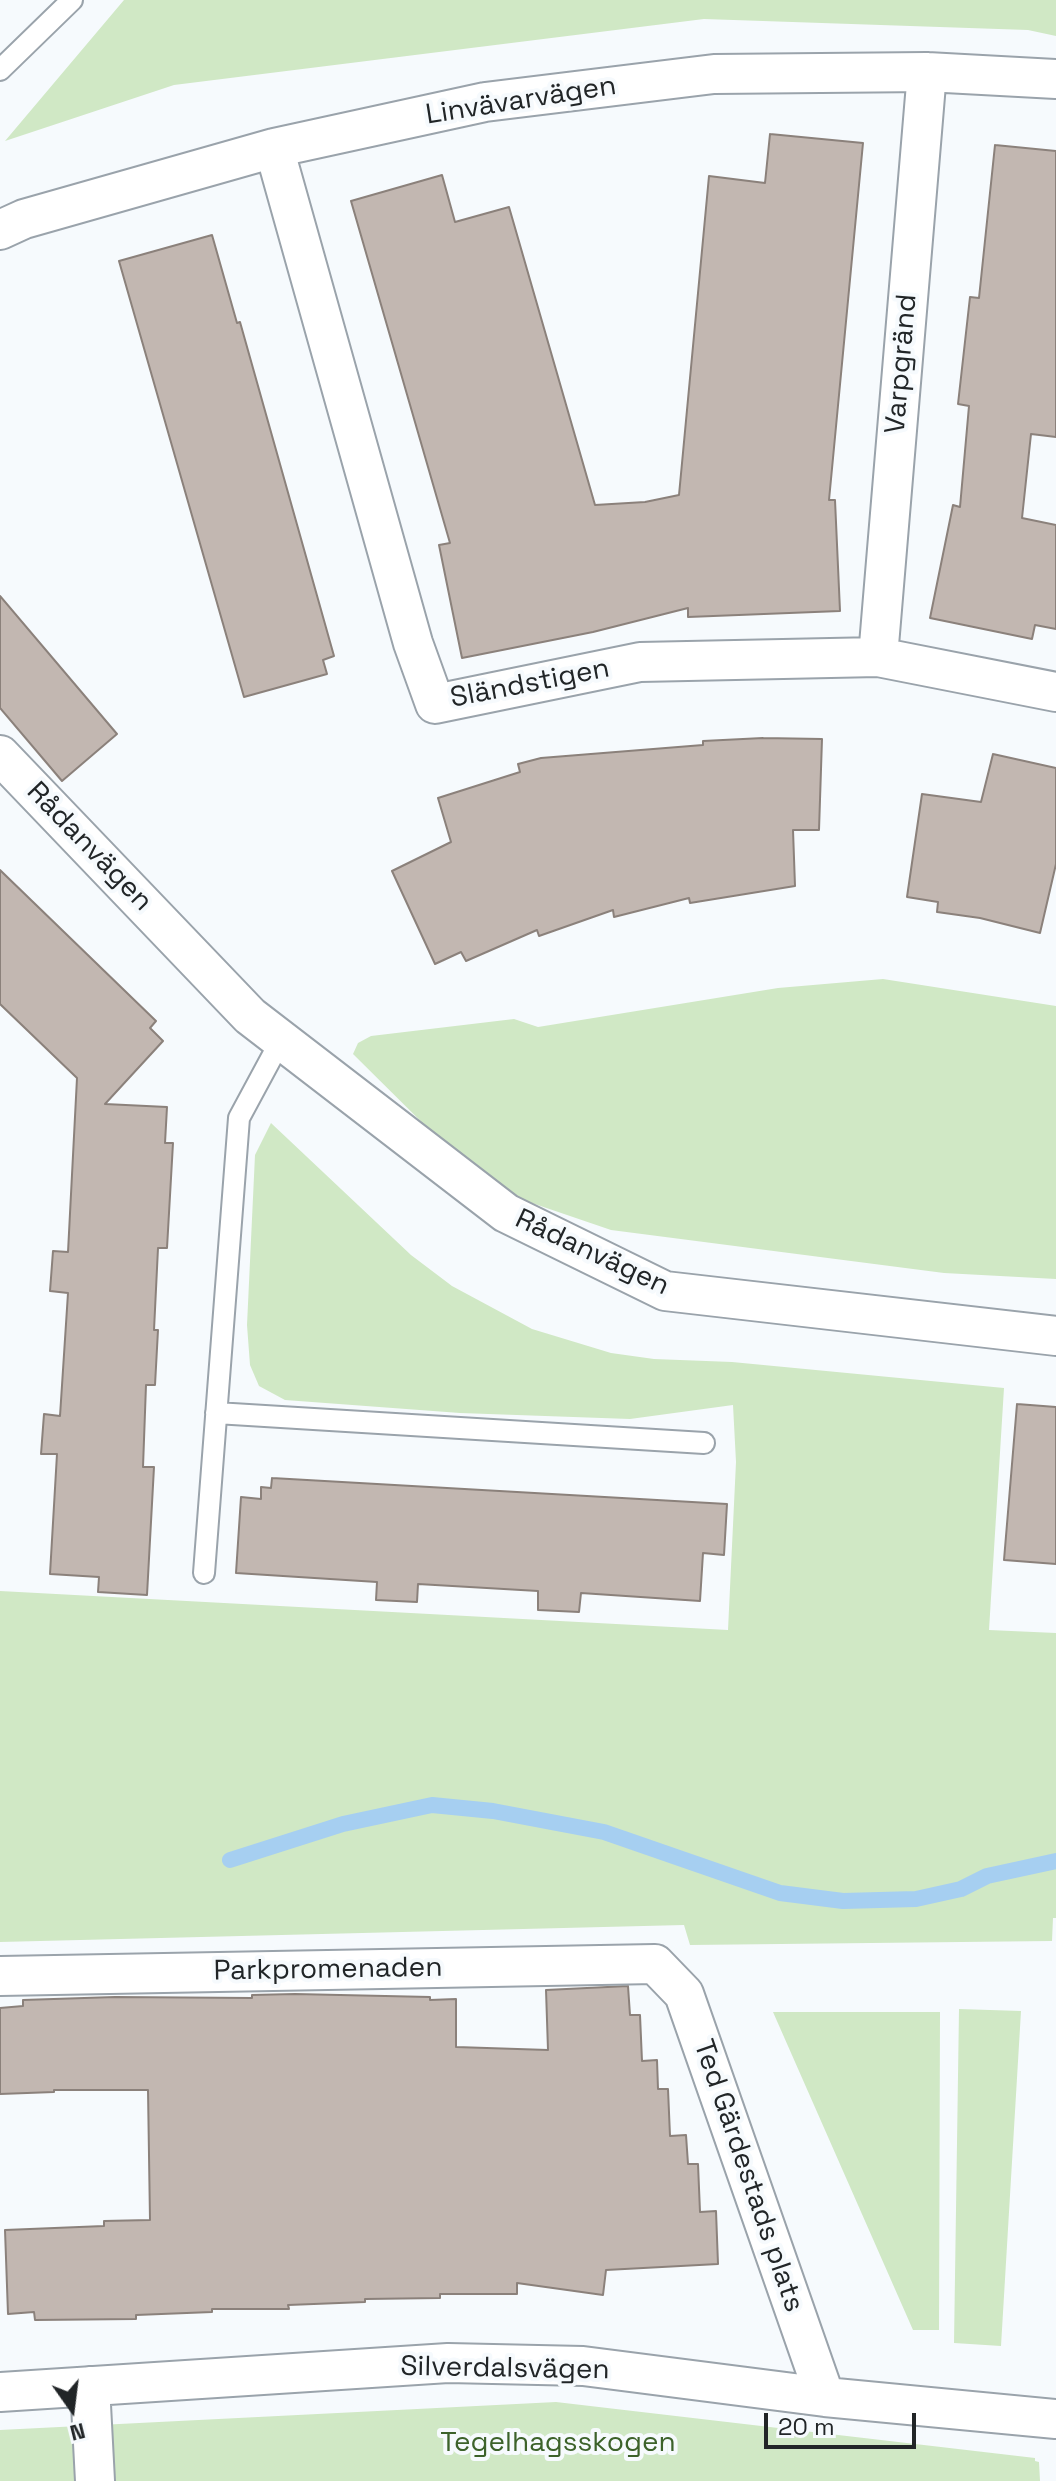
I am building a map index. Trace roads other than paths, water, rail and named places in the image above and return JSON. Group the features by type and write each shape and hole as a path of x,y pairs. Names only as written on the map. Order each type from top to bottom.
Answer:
{"street":[{"name":"Linvävarvägen","path":"0,230 24,219 274,148 485,102 714,74 927,72 1056,79"},
{"name":"Varpgränd","path":"878,657 927,72"},
{"name":"Sländstigen","path":"274,148 413,643 435,704 640,662 878,657 1056,692"},
{"name":"Rådanvägen","path":"0,755 250,1016 506,1213 665,1291 1056,1336"},
{"name":"Parkpromenaden","path":"0,1976 655,1964"},
{"name":"Ted Gärdestads plats","path":"655,1964 684,1994 825,2397"},
{"name":"Silverdalsvägen","path":"0,2392 448,2363 583,2366 825,2397 1056,2419"},
{"path":"90,2386 95,2481"}],"lane":[{"path":"0,70 72,0"},
{"path":"204,1573 239,1118 281,1040"},
{"path":"216,1413 704,1443"}],"waterway":[{"path":"230,1860 343,1824 432,1805 493,1811 604,1832 780,1893 843,1901 916,1899 961,1889 987,1876 1056,1861"}],"park label":[{"name":"Tegelhagsskogen","path":"558,2443"}]}
